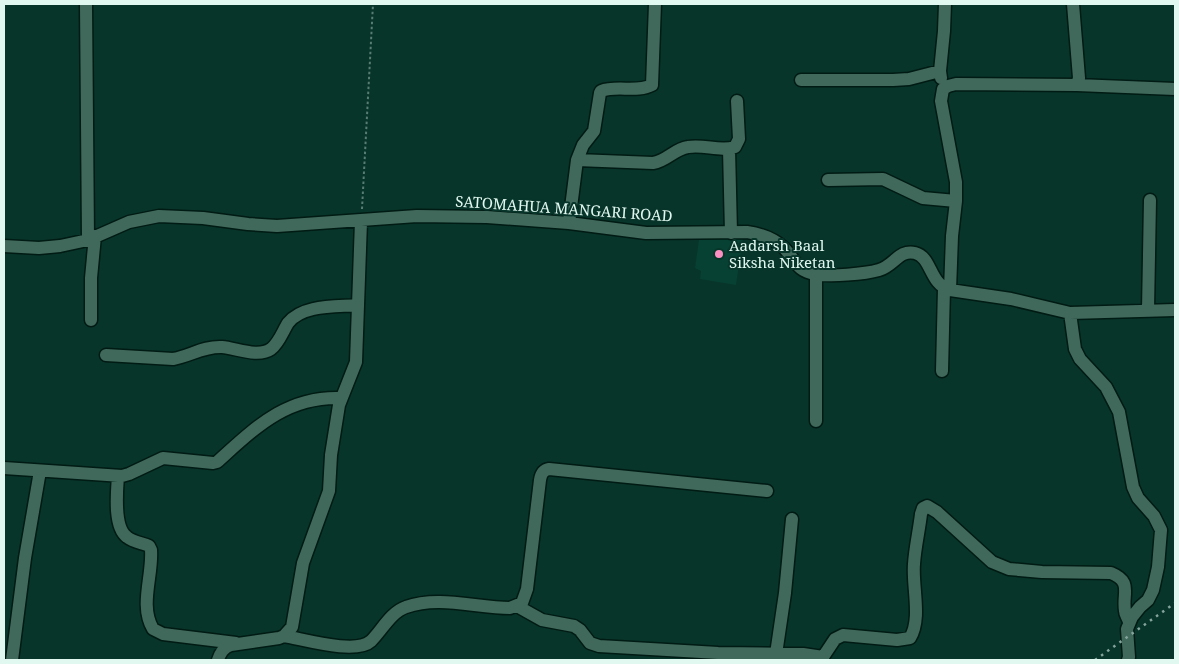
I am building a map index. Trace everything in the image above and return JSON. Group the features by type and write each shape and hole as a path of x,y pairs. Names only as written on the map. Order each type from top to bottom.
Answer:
{"street":[{"path":"86,4 91,320"},
{"path":"568,223 577,160 582,145 594,132 602,90 608,88 649,87 652,85 655,4"},
{"path":"942,371 947,289 956,201 954,168 942,101 943,89 940,72 945,4"},
{"path":"1074,4 1079,78 1077,85"},
{"path":"801,80 893,80 909,79 940,72"},
{"path":"943,89 956,84 1077,85 1175,89"},
{"path":"577,160 652,163 661,162 682,148 690,146 729,149 735,147 739,139 737,101"},
{"path":"729,149 731,232"},
{"path":"828,180 883,179 923,198 956,201"},
{"path":"1148,310 1150,200"},
{"name":"SATOMAHUA MANGARI ROAD","path":"4,246 39,248 91,238 129,222 159,216 203,218 278,226 417,216 487,217 568,223 646,233 731,232 761,234 773,239 785,249 804,271 816,275"},
{"path":"284,636 292,627 303,563 329,491 335,426 341,398 356,362 361,221"},
{"path":"816,420 816,275 866,273 880,270 888,267 902,253 914,252 920,254 925,259 932,275 947,289 1011,299 1070,313 1175,310"},
{"path":"106,355 173,359 208,348 220,347 252,352 264,351 271,349 290,321 301,314 311,310 358,305"},
{"path":"1070,313 1075,349 1080,359 1106,387 1119,412 1133,487 1143,505 1154,516 1161,530 1158,567 1153,590 1148,600 1129,622 1126,638 1128,660"},
{"path":"4,468 118,476 129,474 163,458 217,462 261,424 282,410 308,400 341,398"},
{"path":"118,476 118,522 122,532 126,537 149,546 151,550 147,600 148,616 153,629 163,634 236,643 284,636 355,647 370,643 396,613 405,607 431,602 501,608 517,606 522,603 527,589 540,480 541,475 549,468 767,491"},
{"path":"12,660 25,558 40,471"},
{"path":"517,606 542,620 574,626 580,630 590,643 599,646 718,653 803,654 822,659 835,639 843,635 898,640 910,638 914,630 916,601 913,576 914,563 921,514 923,508 927,506 992,562 1009,569 1042,572 1111,573 1120,576 1124,582 1125,612 1129,622"},
{"path":"776,654 785,593 792,519"},
{"path":"218,660 225,648 236,643"}],"path":[{"path":"361,221 372,4"}],"shaded area":[{"name":"Aadarsh Baal Siksha Niketan","path":"730,236 743,238 736,285 700,279 701,271 695,268 699,240"}],"railway":[{"path":"1095,660 1175,603"}],"place":[{"name":"Aadarsh Baal Siksha Niketan","path":"719,254"}]}
